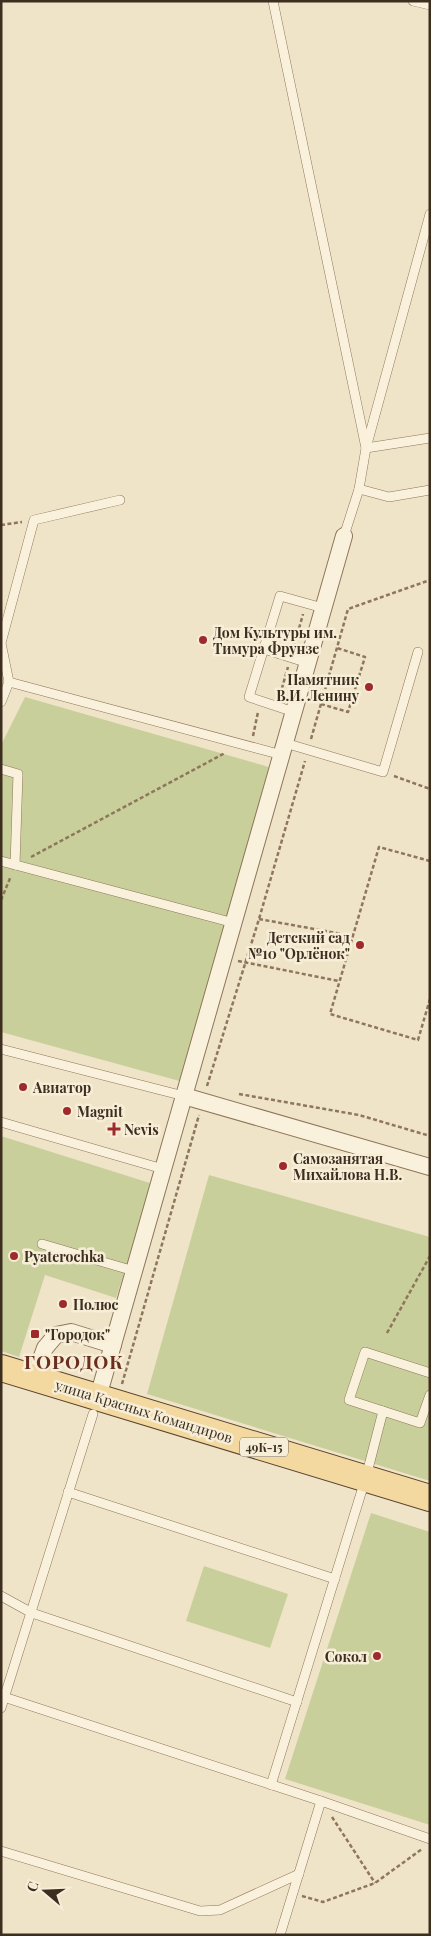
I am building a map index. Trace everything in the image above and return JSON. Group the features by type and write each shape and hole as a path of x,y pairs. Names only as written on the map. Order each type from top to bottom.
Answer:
{"main road":[{"name":"улица Красных Командиров","path":"1,1368 34,1378 95,1406 366,1477 430,1498"}],"street":[{"path":"95,1406 344,536"},
{"path":"184,1096 430,1167"},
{"path":"34,1378 45,1348 56,1335 71,1332 113,1345"}],"lane":[{"path":"273,1 366,448"},
{"path":"413,1 430,5"},
{"path":"344,536 359,489 366,448 430,214"},
{"path":"366,448 430,438"},
{"path":"359,489 390,497 430,490"},
{"path":"1,702 9,682 2,643 34,520 120,500"},
{"path":"294,712 249,697 280,596 324,608"},
{"path":"264,649 308,663"},
{"path":"9,682 240,744 308,750 383,772 418,652"},
{"path":"1,769 18,774 15,865"},
{"path":"1,861 234,923"},
{"path":"1,1049 184,1096"},
{"path":"1,1122 163,1169"},
{"path":"42,1244 134,1271"},
{"path":"430,1373 365,1352 349,1400 420,1423 430,1395"},
{"path":"1,1708 95,1406"},
{"path":"271,1785 366,1477 383,1411"},
{"path":"68,1492 335,1579"},
{"path":"1,1596 32,1613 297,1702"},
{"path":"3,1697 321,1801 430,1839"},
{"path":"280,1935 321,1801"},
{"path":"1,1851 200,1911 220,1910 299,1874"}],"path":[{"path":"1,525 34,520"},
{"path":"122,1384 203,1100 259,919 348,609 430,580"},
{"path":"321,704 348,712 365,657 337,648"},
{"path":"1,900 15,865 253,737 260,701"},
{"path":"383,772 430,789"},
{"path":"430,861 379,846 330,1014 418,1040 430,999"},
{"path":"259,919 353,936"},
{"path":"223,961 246,960 340,981"},
{"path":"232,1093 359,1115 430,1136"},
{"path":"387,1333 430,1256"},
{"path":"321,1801 375,1883"},
{"path":"293,1894 323,1902 375,1883 430,1844"}],"green space":[{"path":"25,697 269,767 183,1082 1,1032 1,745"},
{"path":"1,1136 153,1184 116,1298 45,1275 19,1357 1,1351"},
{"path":"209,1175 430,1237 430,1481 147,1394"},
{"name":"Сокол","path":"371,1513 430,1532 430,1825 285,1779"},
{"path":"204,1566 288,1594 270,1648 186,1621"}],"place":[{"name":"Дом Культуры им. Тимура Фрунзе","path":"203,640"},
{"name":"Памятник В.И. Ленину","path":"369,687"},
{"name":"Детский сад №10 \"Орлёнок\"","path":"360,945"},
{"name":"Авиатор","path":"23,1087"},
{"name":"Magnit","path":"67,1111"},
{"name":"Nevis","path":"114,1129"},
{"name":"Самозанятая Михайлова Н.В.","path":"283,1166"},
{"name":"Pyaterochka","path":"14,1256"},
{"name":"Полюс","path":"63,1304"},
{"name":"\"Городок\"","path":"35,1334"},
{"name":"Сокол","path":"377,1656"}],"district":[{"name":"ГОРОДОК","path":"74,1361"}]}
